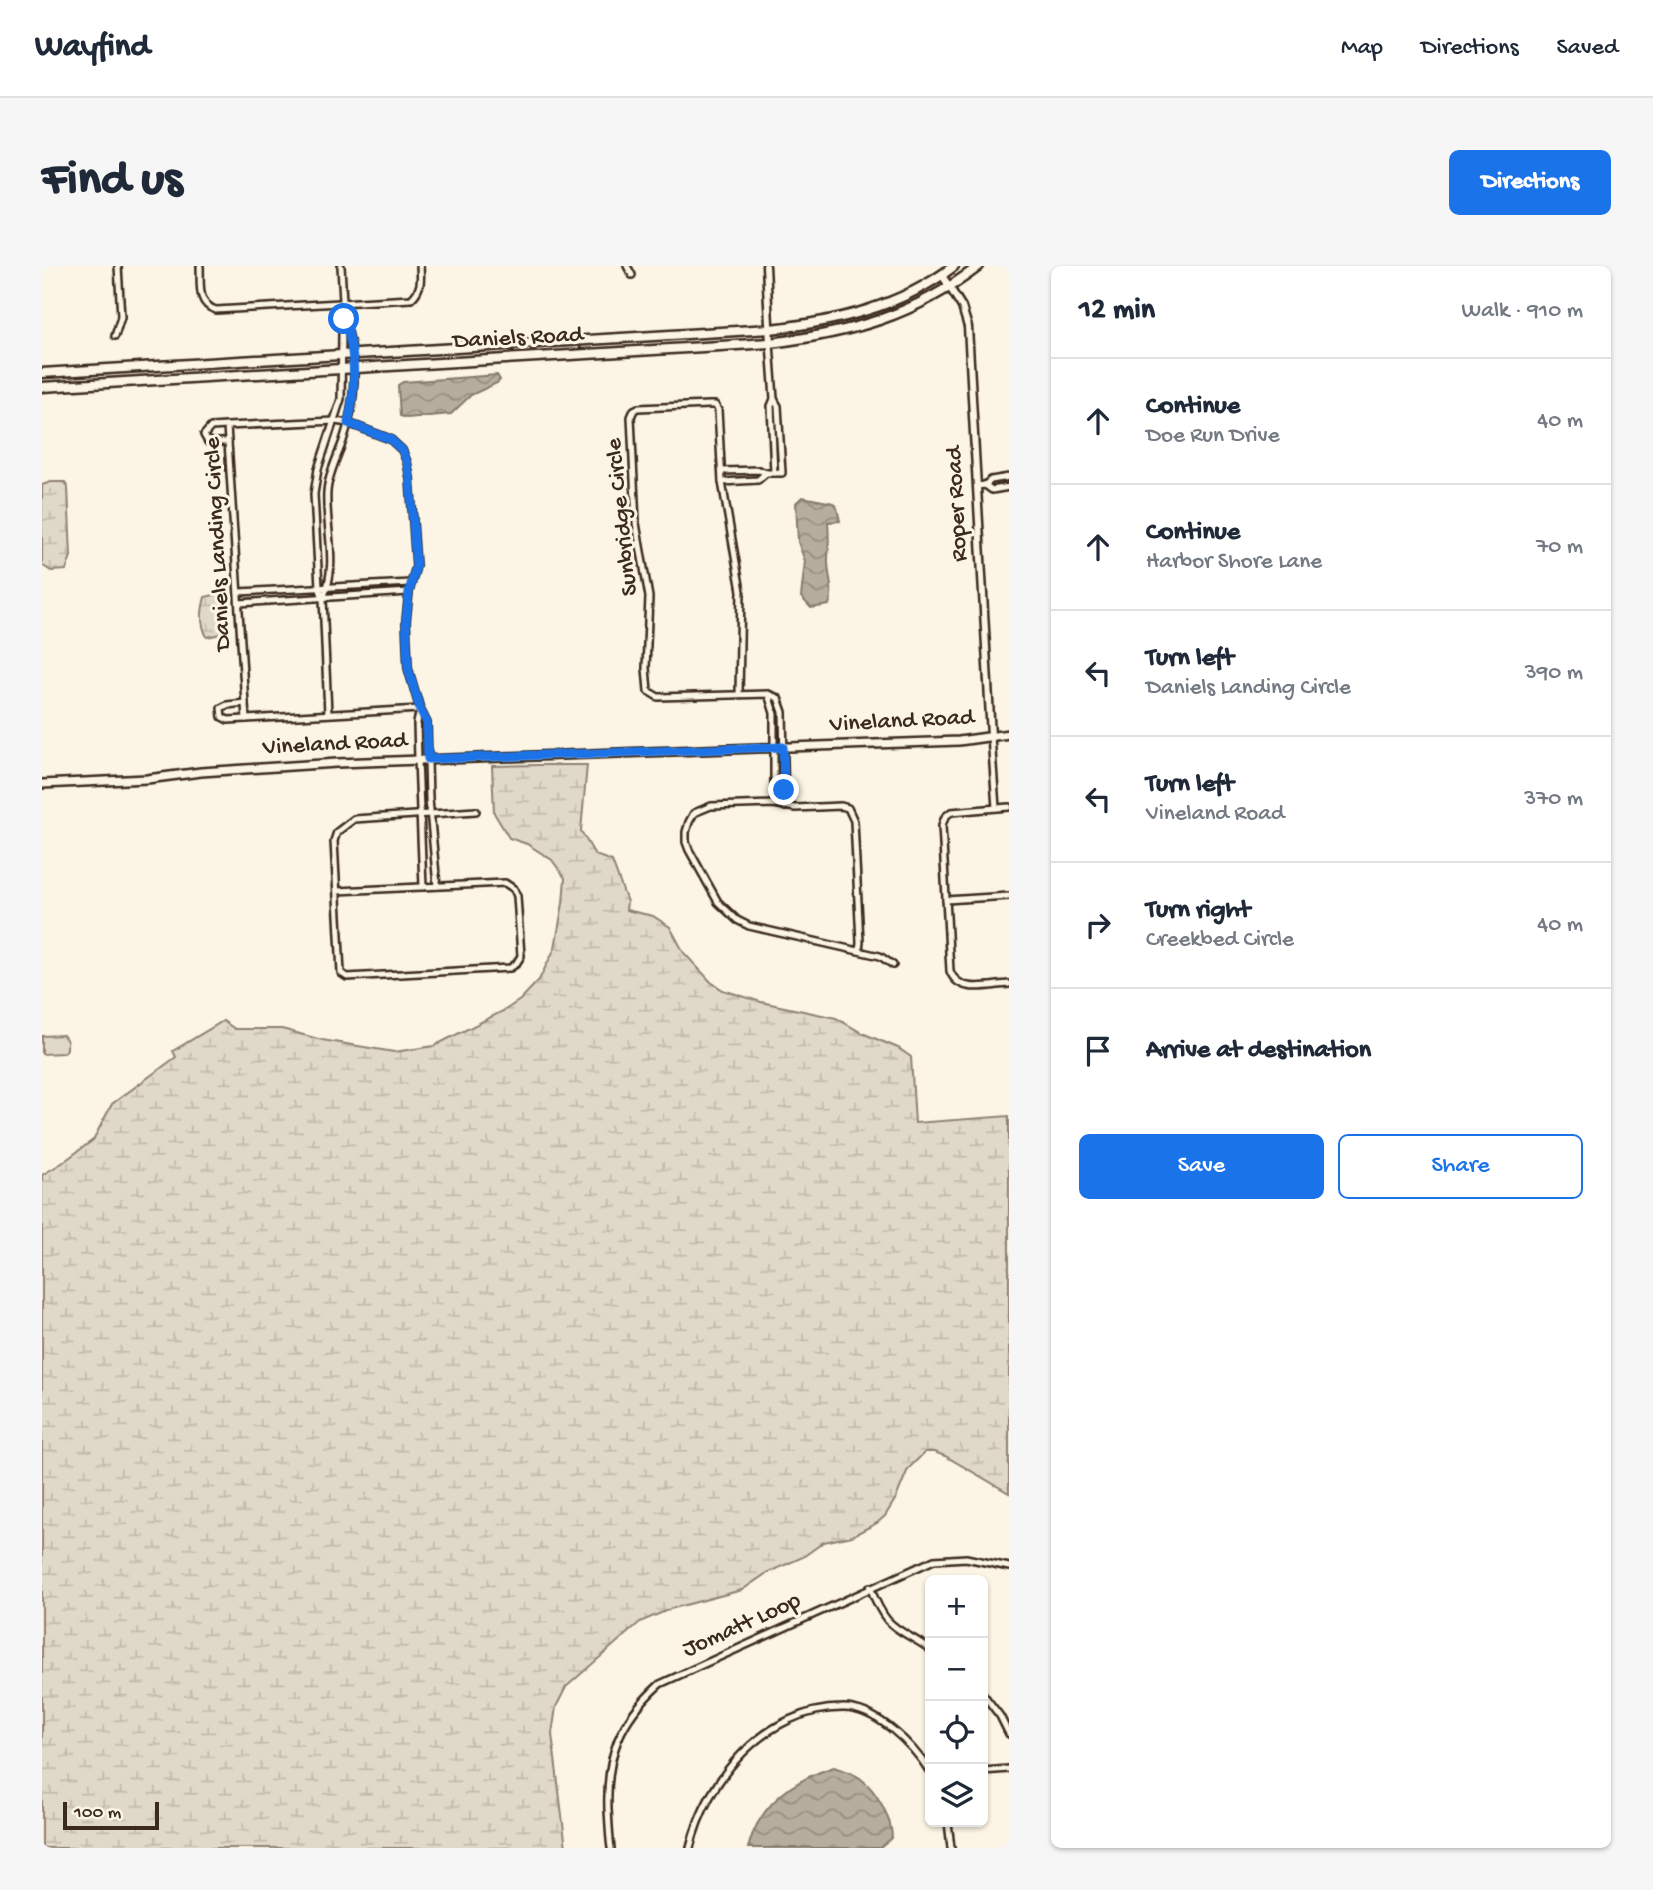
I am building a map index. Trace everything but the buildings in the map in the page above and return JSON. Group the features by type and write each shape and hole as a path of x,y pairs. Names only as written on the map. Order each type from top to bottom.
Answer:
{"main road":[{"name":"Daniels Road","path":"42,373 770,329 822,323 905,296 954,266"},
{"name":"Daniels Road","path":"42,387 771,343 841,333 921,304 951,288 979,266"},
{"path":"76,385 80,378 95,370"},
{"name":"Vineland Road","path":"42,784 418,759 959,741 1009,734"}],"street":[{"path":"115,336 121,317 118,266"},
{"path":"200,266 202,300 207,307 216,310 411,299 421,284 420,266"},
{"path":"328,714 315,480 341,399 344,319 341,266"},
{"path":"627,266 632,275"},
{"path":"766,266 774,399 771,406 774,473"},
{"name":"Roper Road","path":"942,275 962,307 968,327 981,486 991,736"},
{"path":"323,598 332,572 327,492 353,401 354,368 344,319"},
{"path":"341,399 353,401"},
{"path":"722,471 782,472 778,406 774,399"},
{"name":"Sunbridge Circle","path":"739,694 741,591 722,482 718,410 715,405 634,410 631,418 636,523 649,597 650,627 646,668 648,691 658,697 768,694"},
{"name":"Daniels Landing Circle","path":"246,719 227,426 335,421 348,423 390,439 402,450 410,478 416,566 409,592 406,621 408,668 427,723 429,793 437,886"},
{"path":"227,426 211,428 204,435 208,442 228,442"},
{"path":"722,482 758,480 765,473"},
{"path":"981,486 991,480 1009,477"},
{"path":"981,486 992,490 1009,487"},
{"path":"238,592 411,583"},
{"path":"239,603 409,592"},
{"path":"768,694 778,698 783,712 785,807"},
{"path":"768,694 774,712 774,804"},
{"path":"245,703 227,705 221,709 222,717 246,719 420,709"},
{"name":"Daniels Landing Circle","path":"420,709 417,730 423,887"},
{"path":"774,712 783,712"},
{"path":"417,730 427,730"},
{"path":"991,736 996,808"},
{"path":"419,794 429,793"},
{"path":"859,951 853,814 848,808 785,807 774,804 711,806 695,813 689,822 686,842 718,902 737,920 749,926 880,956 894,965"},
{"path":"1009,807 958,811 945,817 942,825 950,971 957,983 967,987 1009,984"},
{"path":"337,891 505,883 514,889 517,897 520,956 510,968 343,976 337,891 334,842 337,832 354,819 475,811"},
{"path":"946,900 1009,896"},
{"name":"Jomatt Loop","path":"611,1848 607,1788 610,1763 617,1741 627,1719 644,1699 669,1678 934,1560 966,1558 1009,1567"},
{"path":"870,1587 881,1614 890,1624 925,1646"},
{"path":"988,1700 1009,1734"},
{"path":"690,1848 701,1813 716,1784 732,1763 757,1740 776,1728 815,1711 843,1707 873,1717 901,1736 925,1765"},
{"path":"988,1771 1009,1769"},
{"path":"949,1827 951,1848"}],"green space":[{"path":"65,482 68,488 71,556 66,570 51,571 42,565 42,485"},
{"path":"218,594 222,604 221,634 207,637 202,617 205,597"},
{"path":"587,765 581,831 595,855 612,861 627,902 626,910 653,916 670,927 684,953 711,982 723,990 761,1002 836,1018 862,1033 898,1048 911,1057 915,1123 1009,1116 1009,1493 945,1456 925,1452 908,1469 896,1498 885,1516 877,1523 852,1536 824,1542 803,1557 767,1573 742,1590 670,1609 640,1622 566,1687 556,1707 552,1734 566,1848 42,1848 42,1175 93,1140 112,1104 176,1057 173,1051 223,1021 235,1029 282,1029 322,1040 394,1052 434,1046 520,1000 539,980 555,948 565,878 552,860 527,844 509,838 494,813 492,766"},
{"path":"63,1035 67,1041 64,1053 42,1054 42,1036"}],"water":[{"path":"497,375 500,380 497,383 471,395 451,414 407,418 400,416 398,385 403,382"},
{"path":"802,497 833,503 840,521 828,522 831,593 829,605 811,608 801,597 805,561 798,542 796,503"},
{"path":"834,1767 857,1776 872,1790 886,1813 892,1838 880,1848 748,1848 760,1819 780,1796 805,1779"}],"route":[{"path":"344,319 354,368 353,401 348,423 390,439 402,450 407,462 416,566 409,592 406,621 408,668 427,723 428,759 783,747 784,790"}]}
